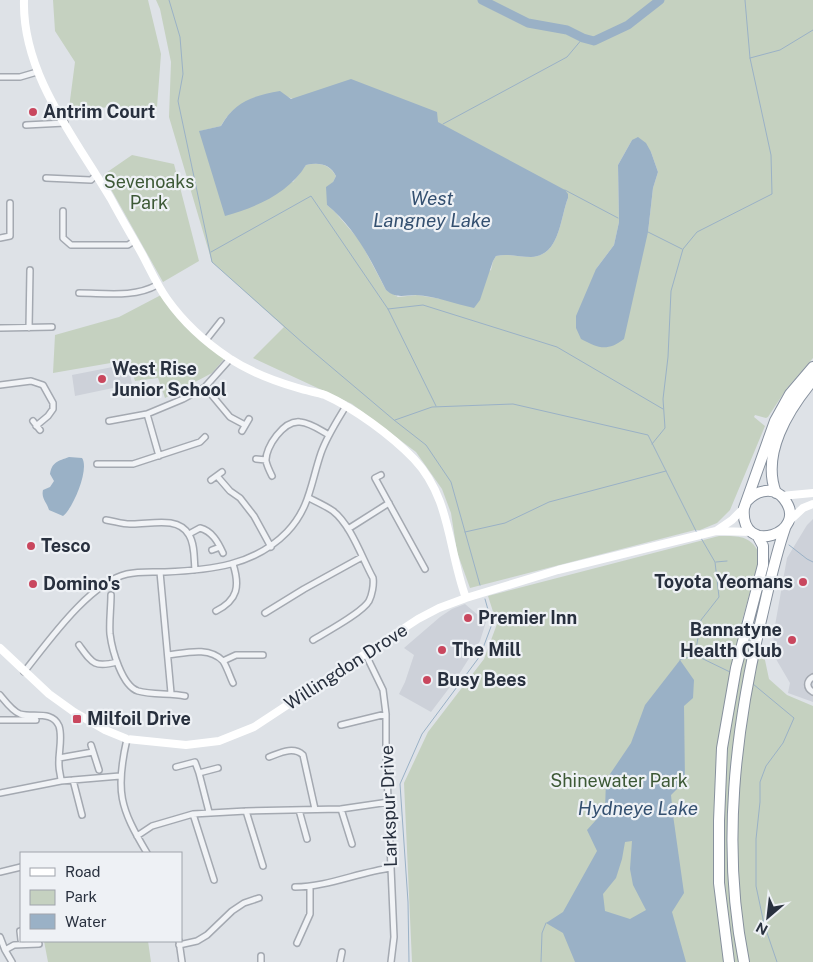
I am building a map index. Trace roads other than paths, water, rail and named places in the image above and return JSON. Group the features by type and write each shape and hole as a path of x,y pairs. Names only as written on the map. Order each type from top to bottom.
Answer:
{"highway":[{"path":"730,962 719,883 722,748 736,668 763,565 763,546 744,522 745,504 775,421 790,394 813,367"},
{"path":"744,962 733,881 732,818 737,749 746,687 775,558 787,525 788,505 778,494 771,476 779,436 791,411 813,380"},
{"path":"745,504 757,492 763,491 778,494"},
{"path":"754,534 769,537 781,532 787,525"}],"main road":[{"path":"24,0 23,13 28,44 37,72 167,300 191,329 230,359 266,377 323,395 346,406 397,443 416,460 441,500 458,573 466,598"},
{"path":"778,494 813,493"},
{"name":"Willingdon Drove","path":"0,648 49,694 74,712 105,730 126,739 186,745 220,741 254,727 418,619 439,608 558,570 716,531 732,520 745,504"},
{"path":"787,525 803,508 813,504"},
{"name":"Willingdon Drove","path":"716,531 754,534"}],"street":[{"path":"0,76 20,76 37,72"},
{"path":"26,125 66,123"},
{"path":"46,178 91,180 96,175"},
{"path":"0,238 10,236 10,202"},
{"path":"63,211 63,238 71,245 128,245 134,242"},
{"path":"29,328 30,270"},
{"path":"79,293 131,294 145,292 157,285"},
{"path":"206,340 221,321"},
{"path":"0,328 52,327"},
{"path":"109,421 147,414 183,399 205,387 230,359"},
{"path":"0,385 31,381 43,385 53,403 53,409 36,426"},
{"path":"205,387 230,417 247,422 242,430"},
{"path":"24,672 81,604 100,588 127,574 195,570 234,564 271,547 297,521 309,498 321,453 346,406"},
{"path":"147,414 159,456"},
{"path":"272,476 266,460 278,432 288,424 299,422 313,426 329,435"},
{"path":"98,464 133,464 200,442 205,437"},
{"path":"200,442 204,448"},
{"path":"256,459 266,460"},
{"path":"211,480 222,472"},
{"path":"380,475 375,478 425,569"},
{"path":"217,476 240,498 254,516 271,547"},
{"path":"309,498 333,511 348,529 373,578 369,601 363,608 313,640"},
{"path":"348,529 389,503"},
{"path":"106,520 128,524 174,524 189,534 192,542 195,570"},
{"path":"189,534 200,528 207,530 213,535 221,550 212,550"},
{"path":"266,613 304,588 362,557"},
{"path":"216,611 231,601 235,594 237,584 234,564"},
{"path":"160,572 171,693"},
{"path":"111,596 110,635 117,662 126,682 132,689 140,692 171,693 185,696"},
{"path":"79,645 94,663 100,665 117,662"},
{"path":"168,655 201,651 211,653 223,661 233,683"},
{"name":"Larkspur Drive","path":"366,654 383,690 386,714 394,937 391,962"},
{"path":"223,661 236,655 264,656"},
{"path":"813,677 809,679 808,684 809,689 813,692"},
{"path":"0,695 20,714 46,716 54,719 60,733 59,758 61,781"},
{"path":"340,725 386,714"},
{"path":"0,720 36,720"},
{"path":"126,739 120,776 122,800 128,818 147,852"},
{"path":"91,745 99,770"},
{"path":"269,757 292,750 299,751 303,755 315,809"},
{"path":"59,758 93,752"},
{"path":"176,767 195,762 209,812"},
{"path":"199,773 218,768"},
{"path":"0,792 61,781 120,776"},
{"path":"73,780 82,815"},
{"path":"137,836 152,826 193,814 341,809 389,802"},
{"path":"341,809 352,844"},
{"path":"299,810 307,839"},
{"path":"246,811 263,866"},
{"path":"193,814 214,880"},
{"path":"0,872 20,867"},
{"path":"295,887 310,887 370,870 391,868"},
{"path":"297,943 310,914 310,887"},
{"path":"182,962 179,943 197,941 232,911 244,903 259,898"},
{"path":"0,937 12,962"},
{"path":"5,950 21,942 28,946 39,944"},
{"path":"340,962 342,952"}],"water":[{"name":"West Langney Lake","path":"351,79 437,112 438,122 565,190 568,198 557,235 548,250 541,255 531,257 496,256 480,300 474,308 438,298 416,295 397,296 386,290 368,255 354,234 327,205 326,187 333,182 336,176 327,166 306,165 290,184 270,198 248,209 225,216 199,131 221,126 239,105 261,95 280,91 291,99"},
{"path":"638,137 646,143 658,172 653,188 648,232 624,339 612,346 602,347 592,345 581,339 576,328 576,316 596,269 614,245 619,222 618,165 632,140"},
{"path":"69,457 82,458 84,471 75,498 63,516 49,510 43,498 43,490 50,487 54,481 50,474 54,464"},
{"name":"Hydneye Lake","path":"680,660 694,680 693,698 684,706 685,781 671,795 684,893 672,912 686,962 575,962 563,933 546,923 563,912 597,851 587,830 605,810 606,780 631,743 645,705","holes":["632,841 630,869 633,885 646,910 630,919 605,911 603,894 616,878 625,842"]}],"waterway":[{"path":"169,0 180,37 183,74 178,101 212,262 304,344 426,445 451,482 480,585"},
{"path":"482,0 528,23 567,30 594,41 628,25 660,0"},
{"path":"488,0 491,5"},
{"path":"652,444 665,428 663,399 668,357 671,291 683,249 697,232 772,194 771,155 750,58 745,0"},
{"path":"750,58 780,50 813,30"},
{"path":"443,124 567,57 583,38"},
{"path":"565,190 618,218"},
{"path":"211,252 311,196 388,309 436,406"},
{"path":"648,232 682,249"},
{"path":"388,309 423,305 557,347 663,409"},
{"path":"395,420 432,407 513,404 648,435 697,533"},
{"path":"465,532 505,523 549,502 666,471"},
{"path":"695,655 701,620 719,597 715,562 701,538"},
{"path":"789,545 813,562"},
{"path":"716,562 727,561"},
{"path":"409,962 408,902 400,784 422,734 480,656 492,624 485,599"},
{"path":"695,655 730,672"},
{"path":"680,660 695,655"},
{"path":"753,684 794,718 783,743 766,766 760,782 756,839 756,886 764,924 777,962"},
{"path":"541,962 542,933 546,923"}],"place":[{"name":"Antrim Court","path":"33,112"},
{"name":"West Rise Junior School","path":"102,379"},
{"name":"Tesco","path":"31,546"},
{"name":"Toyota Yeomans","path":"803,582"},
{"name":"Domino's","path":"33,584"},
{"name":"Premier Inn","path":"468,618"},
{"name":"Bannatyne Health Club","path":"792,640"},
{"name":"The Mill","path":"442,650"},
{"name":"Busy Bees","path":"427,680"},
{"name":"Milfoil Drive","path":"77,719"}],"park label":[{"name":"Sevenoaks Park","path":"149,192"},
{"name":"Shinewater Park","path":"619,781"}]}
